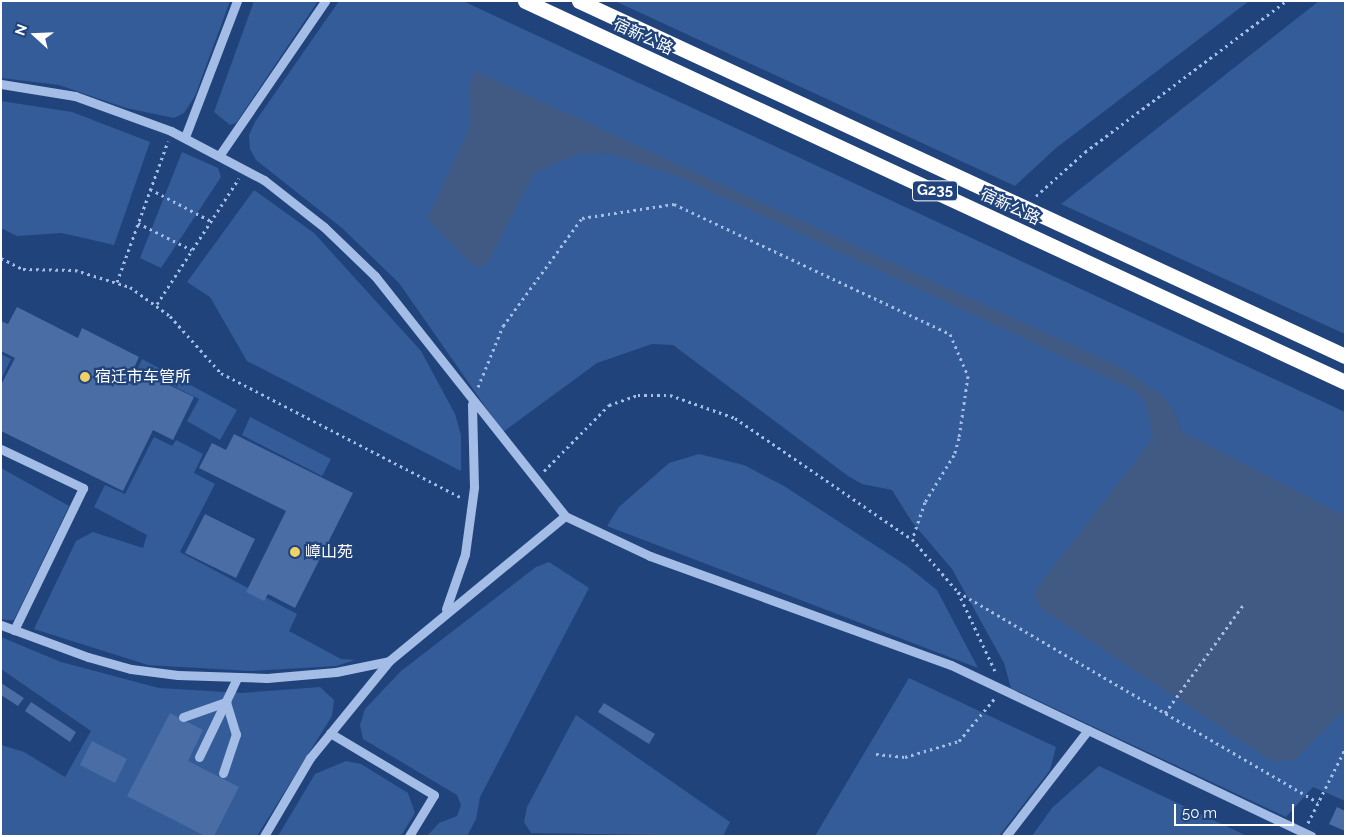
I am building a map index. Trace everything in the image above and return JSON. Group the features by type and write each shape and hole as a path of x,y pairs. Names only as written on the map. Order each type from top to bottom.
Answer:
{"highway":[{"name":"宿新公路","path":"525,1 1345,382"},
{"name":"宿新公路","path":"580,1 1345,356"}],"lane":[{"path":"185,137 237,1"},
{"path":"219,156 325,1"},
{"path":"1,84 75,96 185,137 244,170 324,227 375,276 472,404 565,516 650,556 950,665 1307,834"},
{"path":"446,610 465,554 472,504 472,404"},
{"path":"1,449 83,488 14,630"},
{"path":"264,836 310,758 389,661 446,610 565,516"},
{"path":"1,625 131,669 237,678 336,672 389,661"},
{"path":"199,757 237,678"},
{"path":"183,717 226,702"},
{"path":"223,773 236,734 226,702"},
{"path":"1006,836 1088,730"},
{"path":"330,733 434,795 409,836"}],"path":[{"path":"1024,208 1085,152 1286,1"},
{"path":"117,282 171,131"},
{"path":"157,304 244,170"},
{"path":"150,189 211,221"},
{"path":"472,404 503,326 582,218 674,204 950,334 968,376 959,438 954,455 925,502 912,540"},
{"path":"138,223 192,250"},
{"path":"1,258 23,269 75,270 117,282 157,304 221,374 472,504"},
{"path":"535,480 609,405 638,395 670,395 735,418 912,540 958,592 995,667 999,688 976,726 959,741 905,757 876,754"},
{"path":"958,592 1318,802"},
{"path":"1165,713 1244,604"},
{"path":"1307,834 1318,802 1345,749"}],"shaded area":[{"path":"1,1 230,1 195,96 184,113 174,118 126,108 59,85 1,78"},
{"path":"254,1 318,1 236,123 230,125 214,112"},
{"path":"339,1 463,1 1345,412 1345,801 1313,787 1286,817 1011,688 1004,663 952,569 912,522 892,490 862,484 848,476 673,345 652,344 597,363 503,432 399,283 342,228 256,160 250,149 249,135 255,122"},
{"path":"615,1 1249,1 1056,148 1015,186"},
{"path":"1319,1 1345,1 1345,334 1061,204"},
{"path":"475,71 1122,368 1162,396 1174,410 1181,431 1345,516 1345,709 1295,760 1272,761 1042,609 1035,597 1038,587 1153,438 1146,403 1134,390 682,178 609,153 578,154 534,173 487,264 475,267 427,219 470,127 469,88"},
{"path":"1,101 72,112 150,142 114,245 62,233 17,236 1,228"},
{"path":"182,152 218,168 221,177 161,268 140,258"},
{"path":"254,190 314,233 421,351 455,414 461,435 461,471 247,361 210,297 187,282"},
{"path":"1,354 11,359 1,380"},
{"path":"142,359 237,410 220,440 187,421 199,399 138,368"},
{"path":"250,417 331,459 322,476 242,435"},
{"path":"154,437 172,446 176,440 203,454 194,473 215,484 180,552 297,614 289,631 341,659 355,660 336,666 250,671 148,665 34,629 76,541 93,532 143,548 147,535 94,507 105,485 125,494"},
{"path":"699,454 744,465 784,486 907,566 937,590 978,668 607,526 619,507 669,463"},
{"path":"1,468 69,506 14,620 1,619"},
{"path":"549,562 589,588 480,797 476,819 467,836 427,836 439,823 457,816 461,805 457,795 363,739 360,725 365,709 401,671 536,567"},
{"path":"1,637 61,662 159,688 242,693 320,687 334,700 332,716 257,836 1,836 1,745 24,752 65,777 91,731 1,669"},
{"path":"909,678 1056,747 1050,770 999,836 815,836"},
{"path":"576,715 730,822 723,836 531,833 524,822 527,807"},
{"path":"346,761 361,764 408,793 415,813 401,836 278,836 315,774"},
{"path":"1099,766 1247,836 1032,836 1052,808"}],"building":[{"path":"17,307 78,338 82,328 139,357 134,368 194,397 173,440 153,430 123,491 1,431 1,385 15,358 1,351 1,321 8,324"},
{"name":"嶂山苑","path":"234,434 353,493 295,608 268,594 264,601 246,592 286,511 199,468 212,443 226,450"},
{"path":"205,514 255,539 236,578 185,553"},
{"path":"1,683 24,698 18,706 1,695"},
{"path":"31,702 76,732 70,742 25,711"},
{"path":"604,703 655,734 649,744 598,712"},
{"path":"170,713 203,730 188,761 239,787 214,836 205,836 127,796"},
{"path":"92,741 127,759 115,783 80,765"},
{"path":"1337,807 1345,811 1345,831 1329,824"}],"place":[{"name":"宿迁市车管所","path":"85,377"},
{"name":"嶂山苑","path":"295,552"}]}
